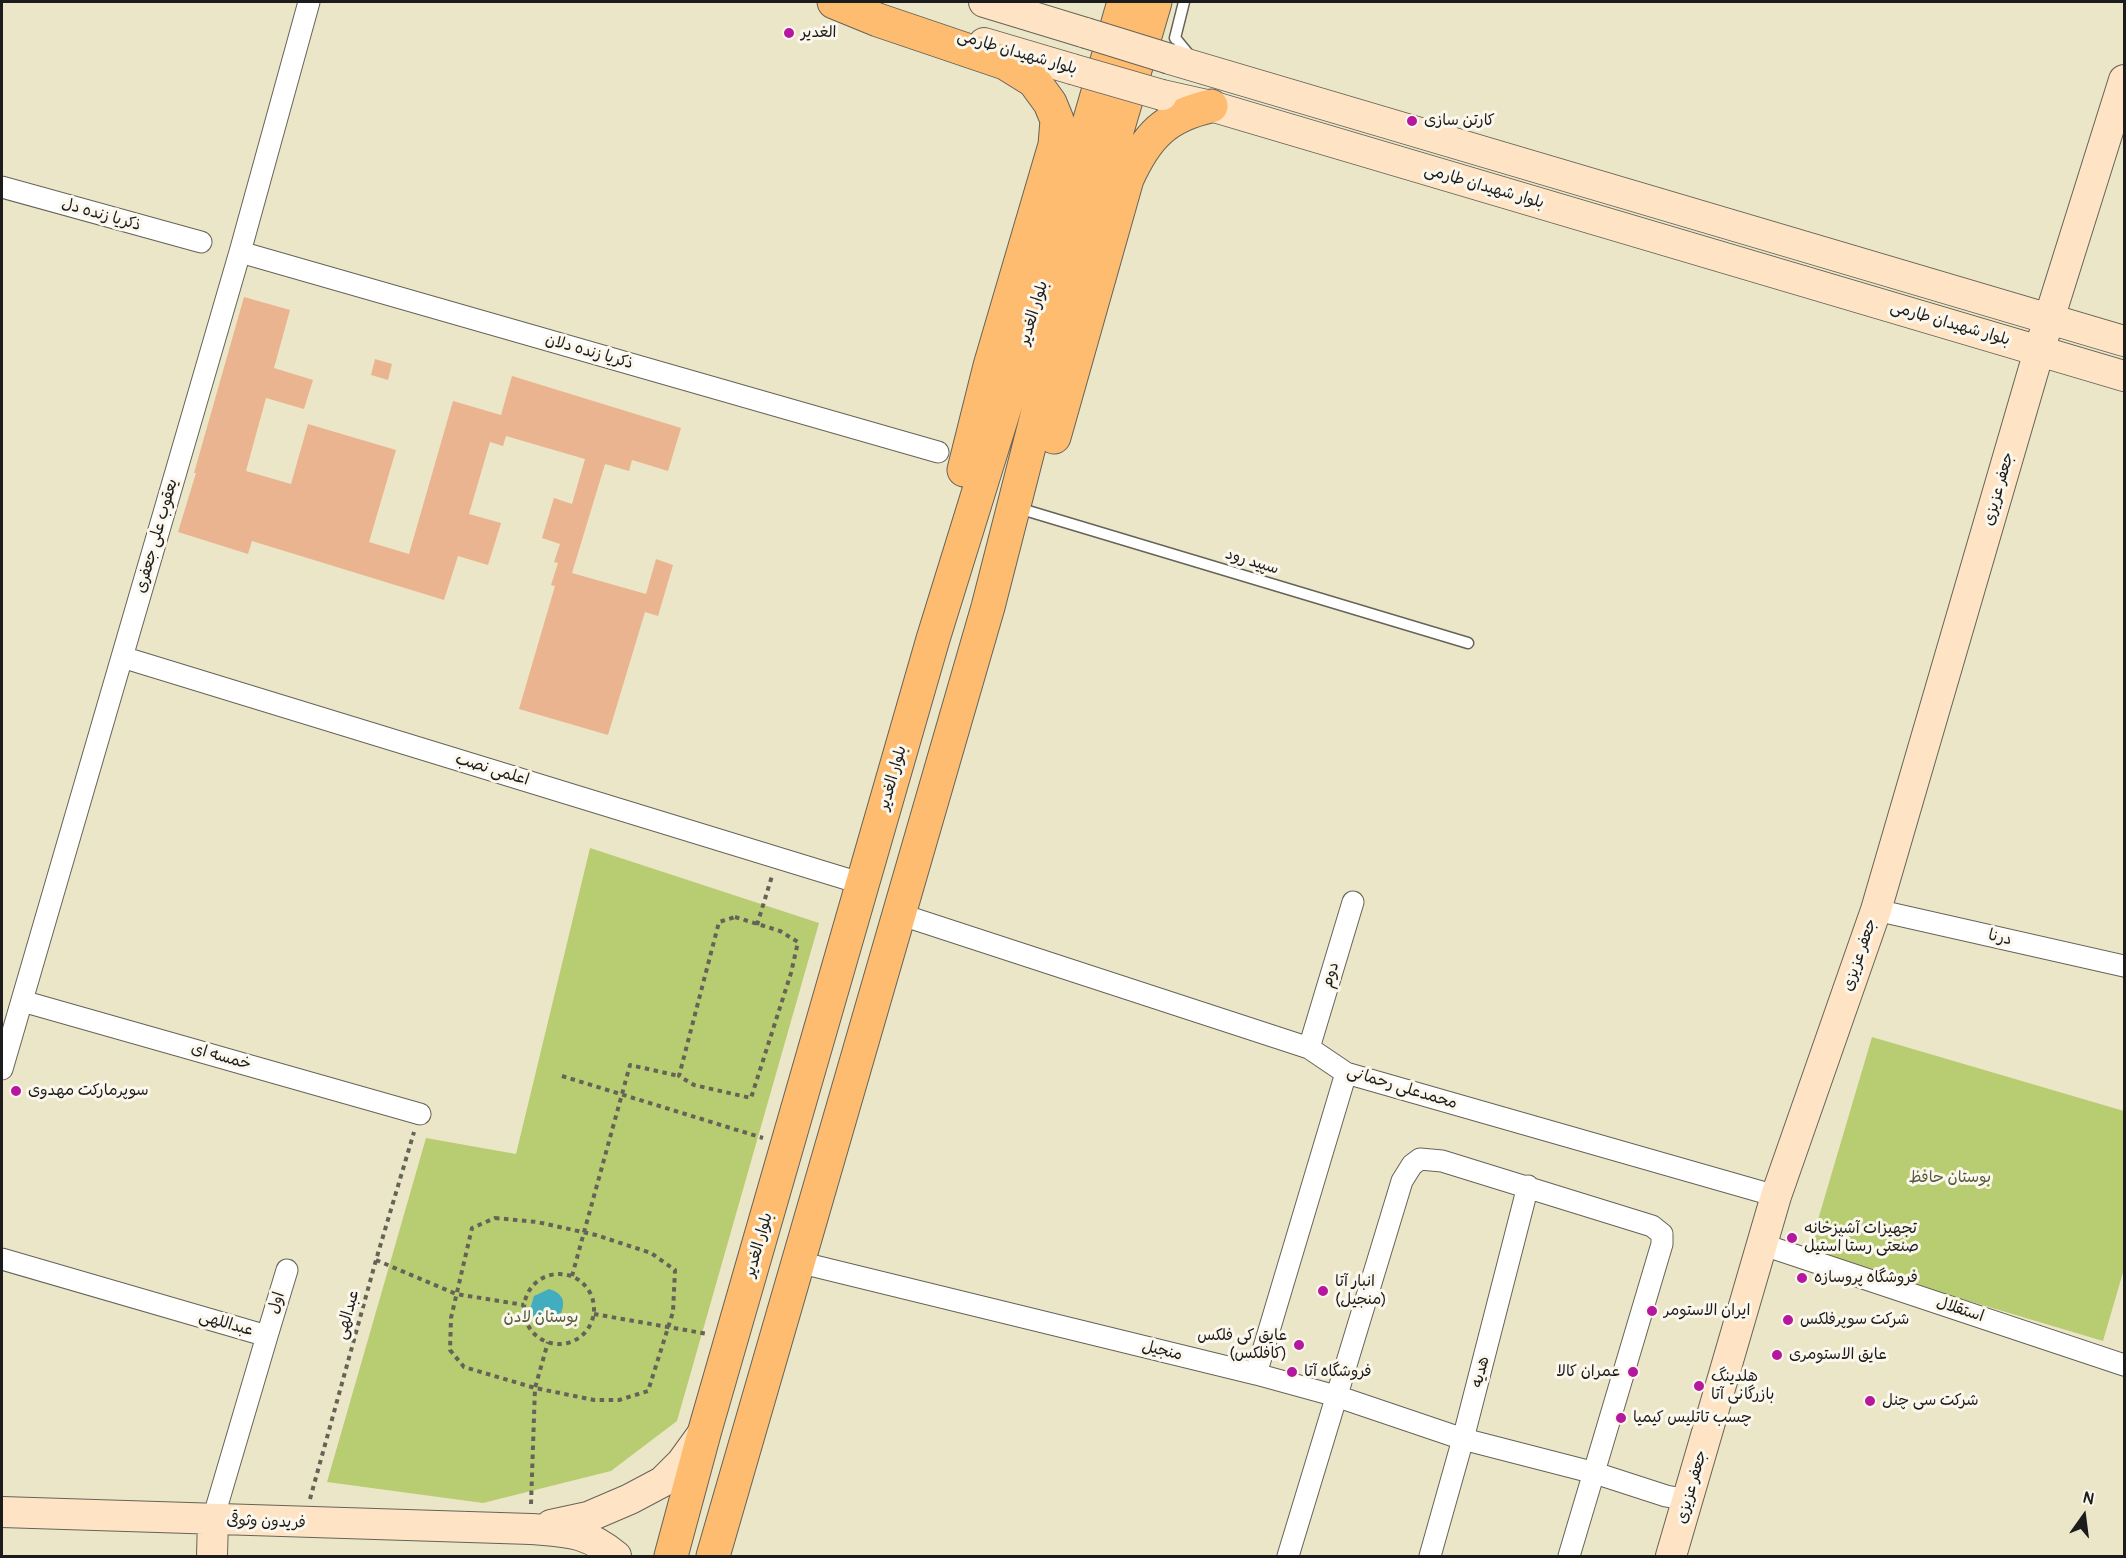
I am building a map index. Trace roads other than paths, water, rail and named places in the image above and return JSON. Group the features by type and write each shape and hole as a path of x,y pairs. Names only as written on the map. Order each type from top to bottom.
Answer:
{"main road":[{"path":"834,2 878,20 1005,63 1034,81 1050,103 1057,120 1055,145 990,366 960,485 933,639"},
{"name":"بلوار شهیدان طارمی","path":"843,2 1162,95 1211,106 2124,376"},
{"name":"بلوار شهیدان طارمی","path":"984,2 1207,71 2124,340"},
{"name":"بلوار الغدیر","path":"671,1557 705,1430 933,639 1035,310 1124,2"},
{"name":"بلوار الغدیر","path":"713,1557 988,607 1064,310 1155,2"},
{"path":"2051,318 2124,80"},
{"path":"988,607 1048,457 1127,178 1139,153 1153,135 1188,112 1211,106"},
{"name":"جعفر عزیزی","path":"1671,1557 1776,1196 1876,910 2039,351 2051,318"},
{"path":"531,1529 588,1517 662,1482 682,1462 705,1430"},
{"name":"فریدون وثوقی","path":"2,1512 531,1529"},
{"path":"213,1519 213,1557"},
{"path":"531,1529 578,1533 605,1547 616,1557"}],"street":[{"name":"یعقوب علی جعفری","path":"2,1070 240,252 309,2"},
{"name":"ذکریا زنده دل","path":"2,187 201,242"},
{"name":"ذکریا زنده دلان","path":"240,252 938,452"},
{"name":"اعلمی نصب","path":"122,657 863,884"},
{"name":"دوم","path":"1309,1048 1353,902"},
{"name":"درنا","path":"1876,910 2124,966"},
{"name":"محمدعلی رحمانی","path":"899,914 1309,1048 1346,1073 1776,1196"},
{"name":"خمسه ای","path":"22,1001 420,1114"},
{"path":"1256,1374 1346,1073"},
{"path":"1288,1557 1402,1181 1412,1165 1420,1159 1442,1161 1528,1186 1652,1226 1662,1234 1662,1244 1569,1557"},
{"name":"هدیه","path":"1430,1557 1528,1186"},
{"name":"استقلال","path":"1761,1244 2124,1365"},
{"name":"عبداللهی","path":"2,1259 267,1336 213,1519"},
{"name":"منجیل","path":"798,1262 1256,1374 1336,1396 1463,1439 1595,1473 1666,1496 1688,1500"},
{"name":"اول","path":"267,1336 287,1270"}],"lane":[{"path":"1184,2 1175,38 1183,50 1207,71"},
{"name":"سپید رود","path":"1028,511 1468,643"}],"water":[{"path":"549,1289 561,1297 563,1308 559,1317 542,1322 532,1316 531,1306 534,1296"}],"place":[{"name":"الغدیر","path":"789,33"},
{"name":"کارتن سازی","path":"1412,121"},
{"name":"سوپرمارکت مهدوی","path":"16,1091"},
{"name":"تجهیزات آشپزخانه صنعتی رستا استیل","path":"1792,1238"},
{"name":"فروشگاه پروسازه","path":"1802,1278"},
{"name":"انبار آتا (منجیل)","path":"1323,1291"},
{"name":"ایران الاستومر","path":"1652,1311"},
{"name":"شرکت سوپرفلکس","path":"1788,1320"},
{"name":"عایق کی فلکس (کافلکس)","path":"1299,1345"},
{"name":"عایق الاستومری","path":"1777,1355"},
{"name":"فروشگاه آتا","path":"1292,1372"},
{"name":"عمران کالا","path":"1633,1372"},
{"name":"هلدینگ بازرگانی آتا","path":"1699,1386"},
{"name":"شرکت سی چنل","path":"1870,1401"},
{"name":"چسب تاتلیس کیمیا","path":"1621,1418"}],"park label":[{"name":"بوستان حافظ","path":"1950,1178"},
{"name":"بوستان لادن","path":"541,1318"}]}
